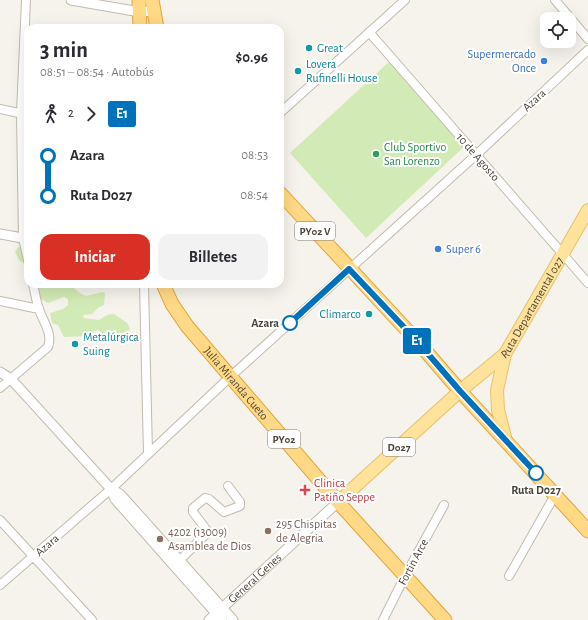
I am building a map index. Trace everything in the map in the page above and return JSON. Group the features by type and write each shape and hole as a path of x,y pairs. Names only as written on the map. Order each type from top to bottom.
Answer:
{"highway":[{"path":"141,24 146,6"},
{"path":"146,6 155,24"},
{"name":"PY02 V","path":"284,197 417,341 460,391 588,531"},
{"name":"Julia Miranda Cueto","path":"165,288 172,304 187,326 230,377 338,502 445,620"}],"main road":[{"name":"Ruta Departamental 027","path":"460,391 505,354 588,210"},
{"path":"505,354 497,390 498,410 506,441"},
{"name":"General Genes","path":"338,502 460,391"}],"street":[{"path":"26,0 26,24"},
{"path":"71,0 146,6"},
{"path":"284,109 405,0"},
{"path":"555,0 588,39"},
{"name":"10 de Agosto","path":"369,32 588,283"},
{"name":"Azara","path":"0,585 111,489 230,377 476,155 588,50"},
{"path":"0,109 24,114"},
{"path":"0,234 24,239"},
{"path":"0,388 48,347 50,336 46,322 39,309 34,288"},
{"path":"144,288 148,454"},
{"path":"0,301 39,309"},
{"path":"0,372 11,379 111,489 120,494 179,561 217,615"},
{"path":"179,561 208,532 193,512 193,508 205,498 209,499 224,512 240,506 240,502 228,486"},
{"path":"111,489 115,499 217,615 233,620"},
{"path":"509,576 555,495"},
{"name":"General Genes","path":"217,615 338,502"},
{"name":"Fortin Arce","path":"383,620 444,505"},
{"path":"0,520 92,620"}],"green space":[{"name":"Club Sportivo San Lorenzo","path":"390,61 465,146 366,238 290,153"},
{"path":"18,247 21,247 24,255 24,264 19,260 15,252"},
{"path":"39,288 74,288 86,296 102,292 105,293 104,305 92,314 83,315 84,318 99,320 107,315 114,314 127,323 130,329 119,336 111,337 105,337 98,330 95,331 92,336 64,337 58,325 52,323 50,313 63,309 68,305 68,299 64,297 48,303 40,298"}],"bus line":[{"name":"E1","path":"290,323 349,269 417,341 460,391 536,473"}],"place":[{"name":"Great","path":"309,48"},
{"name":"Supermercado Once","path":"544,61"},
{"name":"Lovera Rufinelli House","path":"298,71"},
{"name":"Club Sportivo San Lorenzo","path":"376,154"},
{"name":"Super 6","path":"438,249"},
{"name":"Climarco","path":"369,314"},
{"name":"Azara","path":"290,323"},
{"name":"Metalúrgica Suing","path":"75,344"},
{"name":"Ruta D027","path":"536,473"},
{"name":"Clinica Patiño Seppe","path":"305,490"},
{"name":"295 Chispitas de Alegria","path":"268,531"},
{"name":"4202 (13009) Asamblea de Dios","path":"160,539"}]}
